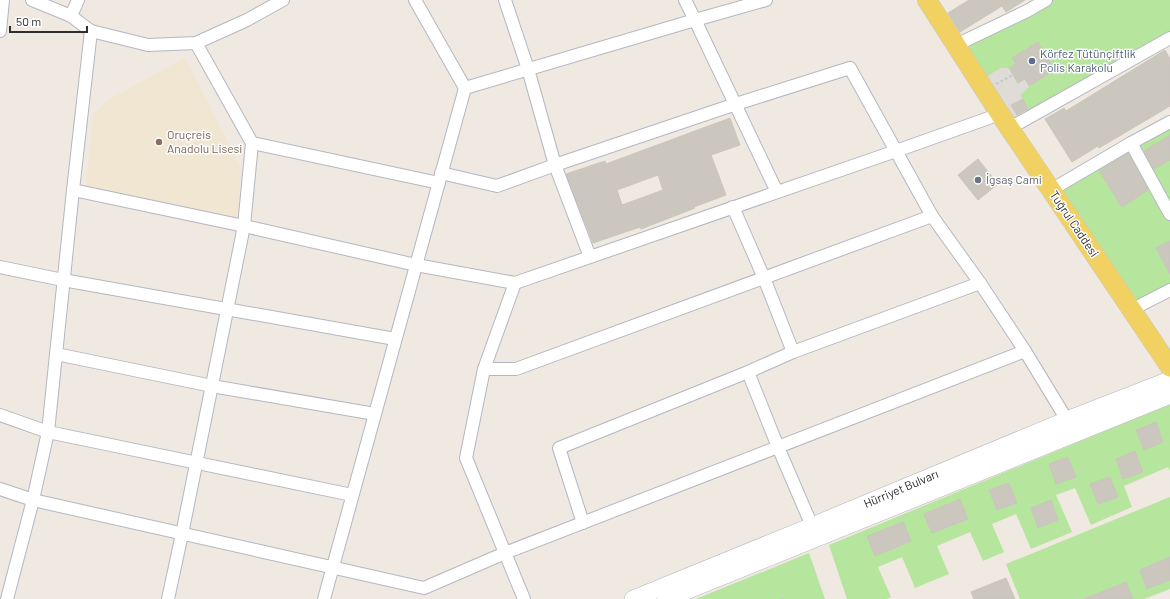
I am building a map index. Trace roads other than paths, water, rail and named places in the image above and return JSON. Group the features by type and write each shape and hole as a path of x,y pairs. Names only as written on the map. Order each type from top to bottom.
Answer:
{"main road":[{"name":"Tuğrul Caddesi","path":"927,0 984,90 1170,367"},
{"name":"Hürriyet Bulvarı","path":"666,599 1067,420 1170,380"},
{"name":"Hürriyet Bulvarı","path":"633,599 815,532 1170,395"}],"street":[{"path":"0,32 3,0"},
{"path":"32,0 71,16 91,31 148,45 196,43 247,20 283,0"},
{"path":"71,16 78,0"},
{"path":"324,599 465,88 414,0"},
{"path":"505,0 528,69 555,165 590,257"},
{"path":"685,0 777,192"},
{"path":"465,88 766,0"},
{"path":"956,45 1027,11 1046,0"},
{"path":"7,599 48,432 91,31"},
{"path":"73,190 244,226 416,265 514,283 896,151 1005,121 1170,38"},
{"path":"168,599 244,226 252,143 196,43"},
{"path":"252,143 440,178 497,186 736,104 850,68 932,216 980,283 1025,351 1067,420"},
{"path":"1051,190 1170,122"},
{"path":"1132,143 1170,212"},
{"path":"733,207 764,278 793,352"},
{"path":"484,369 516,369 932,216"},
{"path":"0,267 395,340"},
{"path":"514,283 484,369 466,458 524,599"},
{"path":"583,523 558,448 748,372 793,352 980,283"},
{"path":"1132,310 1170,290"},
{"path":"0,489 32,500 424,588 505,553 1025,351"},
{"path":"56,354 212,386 375,414"},
{"path":"748,372 778,447 815,532"},
{"path":"0,415 48,432 352,495"}],"place":[{"name":"Körfez Tütünçiftlik Polis Karakolu","path":"1032,61"},
{"name":"Oruçreis Anadolu Lisesi","path":"159,142"},
{"name":"İgsaş Cami","path":"978,180"}]}
